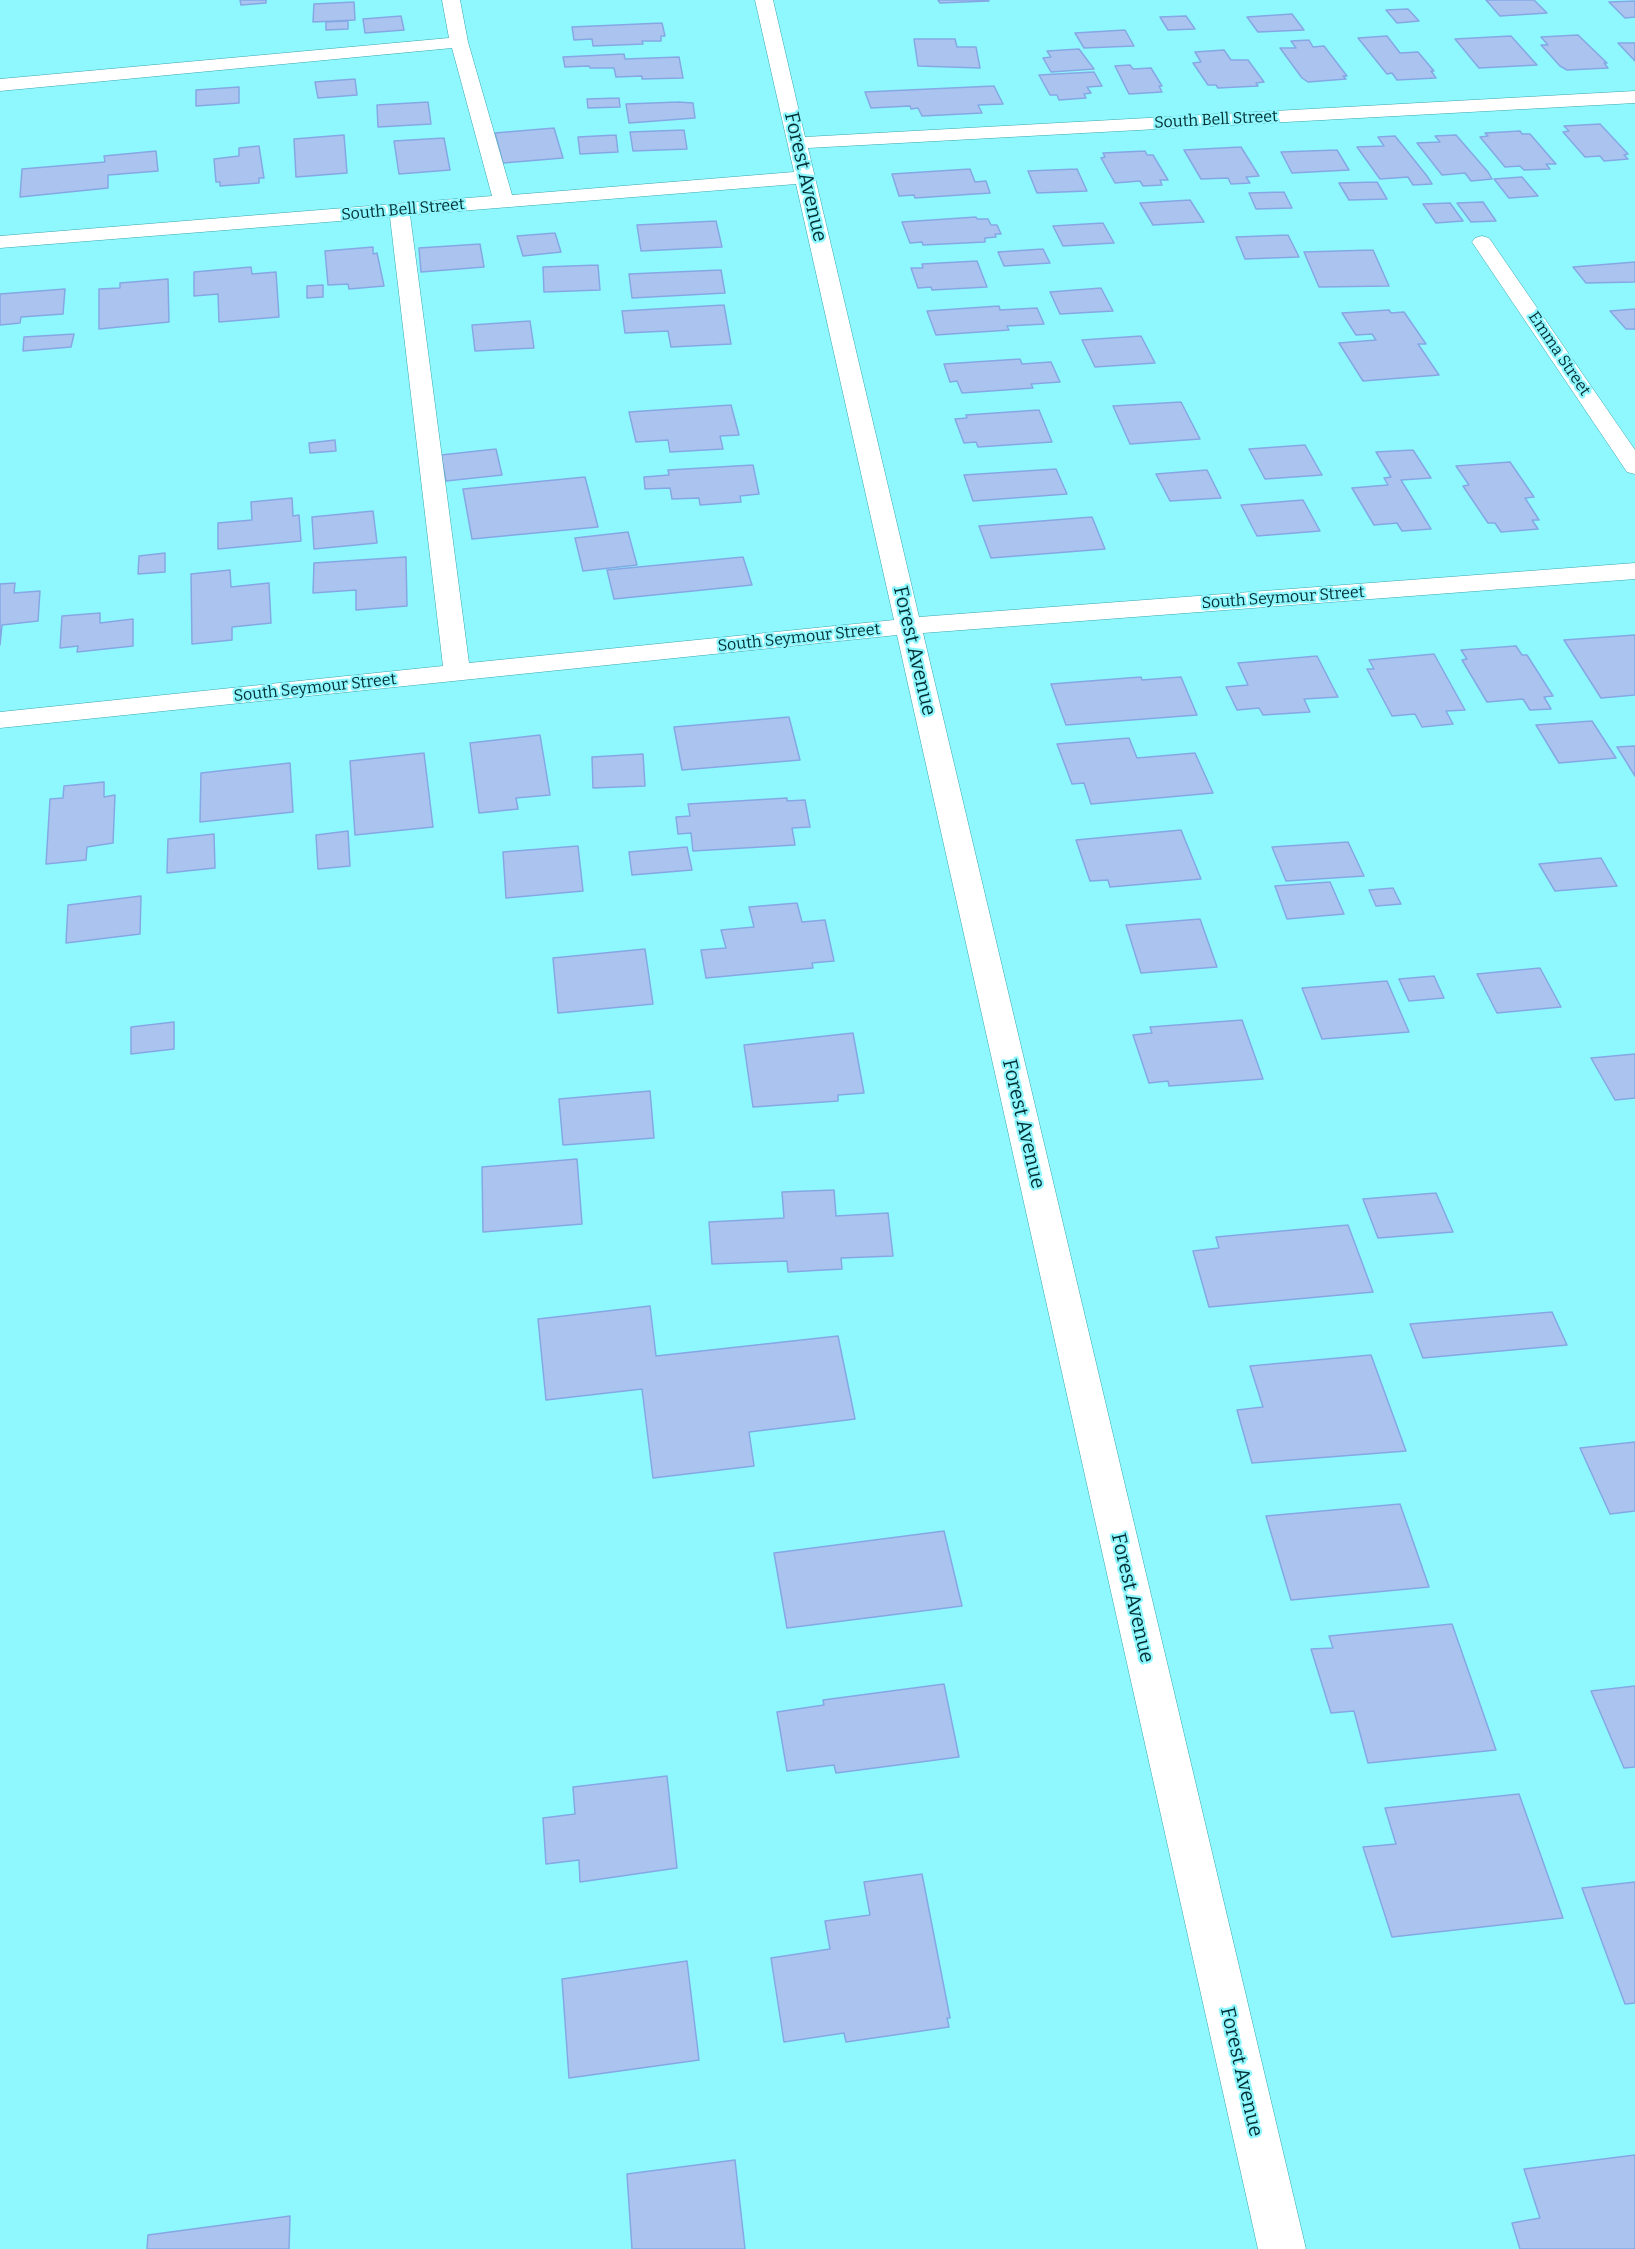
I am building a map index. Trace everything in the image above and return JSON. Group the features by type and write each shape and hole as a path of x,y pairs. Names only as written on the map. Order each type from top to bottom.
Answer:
{"street":[{"path":"452,0 459,42 504,202"},
{"name":"Forest Avenue","path":"764,0 1282,2249"},
{"path":"0,85 459,42"},
{"name":"South Bell Street","path":"797,143 1635,97"},
{"name":"South Bell Street","path":"0,242 805,177"},
{"path":"399,210 456,673"},
{"name":"Emma Street","path":"1482,242 1635,467"},
{"name":"South Seymour Street","path":"0,720 908,626 1635,571"}],"building":[{"path":"240,0 266,0 266,3 241,5"},
{"path":"938,0 988,0 989,1 940,3"},
{"path":"1486,0 1534,0 1547,13 1500,16"},
{"path":"1635,1 1635,17 1625,18 1609,2"},
{"path":"354,2 355,20 313,22 314,4"},
{"path":"1408,9 1419,21 1397,23 1386,10"},
{"path":"1292,14 1304,30 1258,32 1247,17"},
{"path":"401,16 404,30 365,33 363,19"},
{"path":"1186,16 1195,29 1168,30 1160,17"},
{"path":"348,21 348,29 326,30 326,22"},
{"path":"662,23 665,36 661,36 661,41 642,41 643,44 593,46 592,39 574,40 572,27"},
{"path":"1125,30 1134,46 1084,48 1075,33"},
{"path":"1578,35 1607,63 1604,63 1608,68 1567,70 1560,66 1541,45 1548,45 1541,37"},
{"path":"1387,36 1400,53 1418,52 1434,71 1431,71 1436,78 1397,80 1392,73 1387,74 1358,38"},
{"path":"1511,36 1537,65 1479,68 1455,39"},
{"path":"914,39 955,39 957,47 976,47 980,68 918,66"},
{"path":"1309,40 1313,47 1324,46 1347,76 1343,76 1346,79 1308,82 1302,78 1280,48 1296,48 1291,41"},
{"path":"1618,43 1635,43 1635,61"},
{"path":"1079,49 1094,69 1051,72 1043,58 1051,57 1047,51"},
{"path":"1224,50 1231,60 1248,60 1264,82 1256,83 1258,86 1218,88 1216,85 1208,85 1193,63 1201,62 1195,52"},
{"path":"624,54 625,59 679,57 683,78 616,77 614,68 565,67 563,57"},
{"path":"1130,65 1133,69 1151,68 1162,86 1159,86 1162,92 1129,94 1115,66"},
{"path":"1094,72 1102,86 1087,87 1091,93 1084,94 1086,98 1059,100 1057,95 1050,95 1039,75"},
{"path":"355,79 357,95 318,98 315,82"},
{"path":"994,86 1003,104 978,105 982,113 922,116 918,108 911,109 910,106 871,108 865,92"},
{"path":"239,87 239,103 196,106 196,90"},
{"path":"619,98 620,107 588,108 587,99"},
{"path":"428,102 431,124 378,127 377,105"},
{"path":"693,103 695,118 629,123 626,104"},
{"path":"1600,124 1628,154 1624,155 1628,159 1604,161 1600,156 1585,157 1563,132 1569,131 1564,126"},
{"path":"554,128 563,158 503,163 495,133"},
{"path":"684,130 687,149 633,151 630,132"},
{"path":"1520,131 1522,134 1530,134 1556,164 1546,164 1550,169 1524,170 1520,166 1505,167 1480,137 1488,136 1485,133"},
{"path":"344,135 347,173 296,177 294,139"},
{"path":"616,135 618,152 580,154 578,137"},
{"path":"1456,135 1492,179 1471,181 1465,173 1442,175 1417,143 1440,142 1435,136"},
{"path":"1395,136 1432,184 1413,185 1408,177 1380,179 1357,147 1384,146 1378,137"},
{"path":"444,138 450,170 399,174 394,141"},
{"path":"259,146 264,178 259,178 259,183 220,186 220,182 216,182 214,159 239,156 239,148"},
{"path":"1241,147 1259,176 1246,177 1250,183 1231,184 1228,178 1201,179 1184,150"},
{"path":"1337,150 1349,170 1292,173 1281,152"},
{"path":"156,151 158,171 108,175 108,188 20,197 22,169 105,162 104,156"},
{"path":"1145,151 1147,155 1153,155 1168,180 1160,180 1162,185 1143,186 1140,181 1115,183 1101,158 1105,157 1103,153"},
{"path":"970,169 975,182 986,181 990,193 915,198 914,195 899,196 892,174"},
{"path":"1077,169 1087,191 1037,193 1028,171"},
{"path":"1522,177 1538,196 1509,198 1494,179"},
{"path":"1377,182 1387,199 1349,200 1339,183"},
{"path":"1284,192 1292,208 1256,209 1249,193"},
{"path":"1190,200 1204,222 1153,225 1140,203"},
{"path":"1483,202 1496,221 1471,222 1457,203"},
{"path":"1450,203 1463,221 1436,223 1423,204"},
{"path":"976,217 977,219 988,219 991,225 997,225 1001,234 985,238 985,242 923,245 922,242 910,243 902,222"},
{"path":"716,221 722,247 641,251 637,225"},
{"path":"1103,223 1114,243 1063,246 1053,226"},
{"path":"555,233 561,252 523,256 517,236"},
{"path":"1288,235 1299,257 1245,259 1236,237"},
{"path":"480,244 484,267 421,272 419,248"},
{"path":"373,247 373,254 377,253 384,286 349,289 348,284 328,285 325,251"},
{"path":"1043,249 1050,263 1004,266 998,252"},
{"path":"1373,250 1389,286 1319,287 1304,252"},
{"path":"977,261 987,287 932,290 931,287 918,288 911,268 923,268 922,264"},
{"path":"1635,262 1635,282 1586,283 1573,267"},
{"path":"598,265 600,290 544,292 543,267"},
{"path":"251,267 252,274 276,272 279,317 219,322 218,294 194,296 194,272"},
{"path":"721,270 725,293 632,298 629,274"},
{"path":"168,279 169,322 99,329 99,289 120,288 120,283"},
{"path":"323,285 323,297 307,298 307,286"},
{"path":"1101,288 1113,311 1060,314 1050,292"},
{"path":"65,289 63,314 21,317 20,323 0,325 0,294"},
{"path":"724,305 731,344 671,347 668,331 625,333 622,311"},
{"path":"999,306 1000,310 1037,308 1044,324 1007,326 1009,330 936,335 927,311"},
{"path":"1635,309 1635,329 1626,329 1610,311"},
{"path":"1389,310 1391,313 1404,312 1426,344 1418,344 1439,375 1363,381 1339,343 1376,340 1372,334 1356,335 1342,313"},
{"path":"530,321 534,348 475,351 472,325"},
{"path":"74,334 71,347 23,351 24,337"},
{"path":"1141,336 1155,363 1095,367 1082,340"},
{"path":"1020,359 1022,364 1051,362 1060,382 1031,384 1033,388 962,393 957,381 950,382 944,364"},
{"path":"1181,402 1200,439 1130,444 1113,406"},
{"path":"731,405 739,435 720,436 723,449 670,452 668,440 636,442 629,412"},
{"path":"1039,410 1052,442 978,447 976,442 964,443 955,419 967,418 966,415"},
{"path":"335,440 336,451 310,453 309,443"},
{"path":"1305,445 1322,475 1265,479 1249,449"},
{"path":"496,449 502,475 446,481 441,455"},
{"path":"1413,450 1431,478 1401,480 1431,529 1402,531 1397,523 1374,525 1352,488 1388,485 1384,478 1391,477 1376,452"},
{"path":"1510,462 1534,497 1525,498 1539,520 1532,520 1538,529 1501,532 1495,523 1488,523 1463,486 1469,485 1456,466"},
{"path":"753,465 759,494 740,496 741,502 700,505 699,498 672,499 670,488 645,489 644,477 669,475 668,470"},
{"path":"1056,469 1067,494 973,501 964,475"},
{"path":"1207,470 1221,498 1170,501 1156,474"},
{"path":"585,477 598,527 472,539 463,489"},
{"path":"292,498 293,516 299,515 301,541 218,549 218,523 252,520 251,502"},
{"path":"1303,500 1320,531 1257,536 1241,505"},
{"path":"373,511 377,543 314,549 312,517"},
{"path":"1092,517 1105,549 991,558 979,526"},
{"path":"628,532 637,565 583,571 575,538"},
{"path":"165,553 165,572 138,574 139,556"},
{"path":"406,557 407,606 356,610 356,590 313,593 314,563"},
{"path":"743,557 752,585 614,599 607,570"},
{"path":"230,570 231,587 269,583 271,623 232,627 232,640 192,644 191,574"},
{"path":"15,583 14,593 40,591 38,621 2,625 0,645 0,584"},
{"path":"100,613 100,623 133,619 133,646 77,652 78,646 60,648 62,616"},
{"path":"1635,635 1635,695 1601,698 1564,640"},
{"path":"1516,646 1522,655 1527,655 1553,696 1544,697 1551,709 1530,710 1523,699 1487,702 1462,660 1467,659 1461,650"},
{"path":"1434,654 1465,710 1446,711 1453,724 1422,727 1415,714 1392,716 1367,669 1374,669 1369,660"},
{"path":"1317,656 1338,697 1304,699 1310,712 1263,715 1259,708 1237,710 1226,687 1248,685 1238,663"},
{"path":"1141,677 1142,680 1181,677 1197,715 1066,725 1051,684"},
{"path":"789,717 800,760 682,770 674,727"},
{"path":"1592,721 1616,758 1559,763 1536,725"},
{"path":"540,735 550,795 516,798 518,809 479,813 470,743"},
{"path":"1129,738 1137,758 1195,753 1213,793 1091,804 1084,783 1072,784 1057,744"},
{"path":"1635,746 1635,776 1617,747"},
{"path":"424,753 433,827 355,835 350,761"},
{"path":"643,754 645,786 593,788 592,757"},
{"path":"290,763 293,812 200,822 201,773"},
{"path":"104,782 104,797 115,795 113,843 87,847 86,860 46,864 50,799 63,798 64,786"},
{"path":"787,798 787,801 805,800 810,827 792,828 795,845 693,851 691,833 678,834 676,817 690,816 688,804"},
{"path":"1181,830 1201,879 1110,887 1108,880 1090,881 1076,840"},
{"path":"348,831 350,866 318,869 316,835"},
{"path":"214,834 215,868 167,873 168,839"},
{"path":"1348,842 1364,876 1286,881 1272,847"},
{"path":"578,846 583,891 506,898 503,852"},
{"path":"687,847 692,870 632,875 629,852"},
{"path":"1601,858 1617,886 1555,891 1539,864"},
{"path":"1330,882 1344,914 1287,919 1275,886"},
{"path":"1393,888 1401,904 1376,906 1369,890"},
{"path":"141,896 140,934 66,943 68,905"},
{"path":"797,903 802,922 825,920 834,961 812,963 813,968 706,978 701,950 726,948 721,930 754,927 749,907"},
{"path":"1200,919 1217,967 1141,973 1126,925"},
{"path":"645,949 653,1004 558,1013 553,958"},
{"path":"1540,968 1561,1007 1497,1013 1477,974"},
{"path":"1434,976 1444,998 1409,1001 1399,979"},
{"path":"1387,981 1409,1032 1322,1039 1302,988"},
{"path":"1242,1020 1263,1079 1169,1086 1168,1081 1149,1083 1133,1035 1152,1033 1150,1027"},
{"path":"174,1022 174,1049 131,1054 131,1027"},
{"path":"853,1033 864,1093 838,1095 838,1101 753,1107 744,1045"},
{"path":"1635,1054 1635,1098 1615,1100 1591,1058"},
{"path":"650,1091 654,1138 563,1145 559,1099"},
{"path":"577,1159 582,1224 483,1232 482,1167"},
{"path":"834,1190 836,1216 888,1213 893,1256 841,1258 842,1269 788,1272 787,1261 712,1264 709,1222 784,1218 782,1192"},
{"path":"1436,1193 1453,1232 1378,1238 1363,1199"},
{"path":"1348,1225 1373,1292 1209,1307 1193,1251 1219,1248 1216,1237"},
{"path":"650,1306 656,1356 838,1336 855,1419 749,1432 754,1466 653,1478 642,1389 546,1400 538,1319"},
{"path":"1552,1312 1567,1345 1423,1358 1410,1324"},
{"path":"1371,1355 1406,1451 1252,1463 1237,1410 1263,1407 1250,1366"},
{"path":"1635,1442 1635,1511 1610,1514 1580,1448"},
{"path":"1400,1504 1429,1587 1291,1600 1266,1516"},
{"path":"944,1531 962,1606 787,1628 774,1553"},
{"path":"1452,1624 1496,1750 1368,1763 1354,1711 1331,1713 1311,1649 1333,1648 1329,1636"},
{"path":"944,1684 959,1757 836,1773 834,1765 787,1771 777,1712 824,1705 823,1700"},
{"path":"1635,1686 1635,1767 1624,1768 1591,1691"},
{"path":"667,1776 677,1868 580,1882 579,1860 546,1864 543,1818 575,1814 573,1787"},
{"path":"1519,1794 1563,1918 1392,1937 1363,1847 1396,1844 1385,1808"},
{"path":"922,1874 950,2018 947,2018 949,2027 846,2042 844,2033 784,2042 771,1958 830,1949 825,1921 870,1915 864,1882"},
{"path":"1635,1882 1635,2003 1625,2004 1582,1888"},
{"path":"687,1961 699,2060 569,2078 562,1979"},
{"path":"1635,2155 1635,2249 1520,2249 1512,2223 1540,2218 1524,2169"},
{"path":"735,2160 745,2249 632,2249 627,2174"},
{"path":"290,2216 289,2249 147,2249 148,2235"}]}
